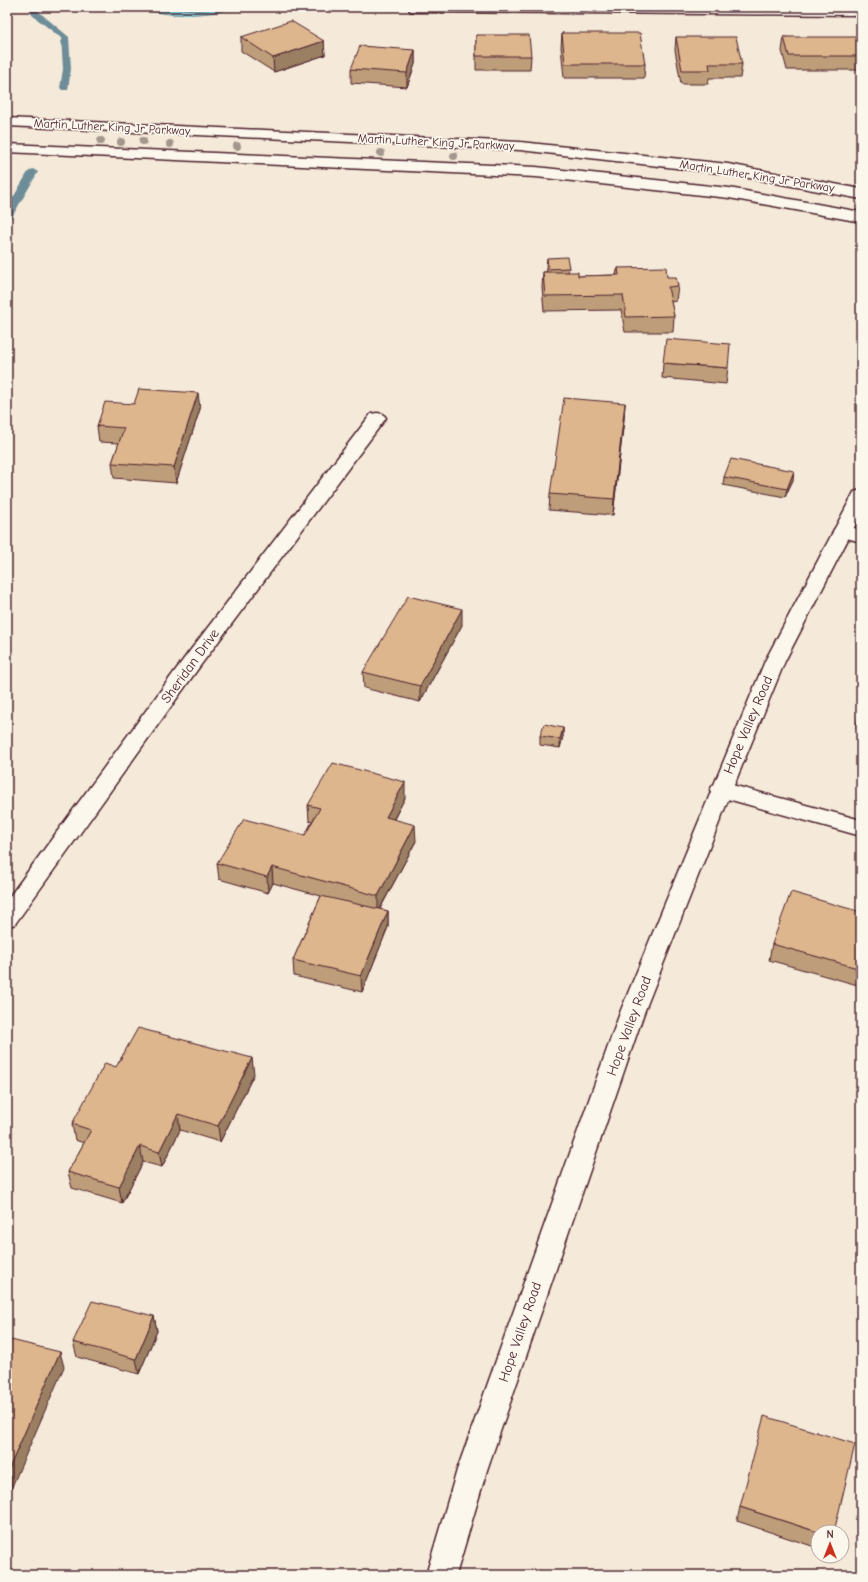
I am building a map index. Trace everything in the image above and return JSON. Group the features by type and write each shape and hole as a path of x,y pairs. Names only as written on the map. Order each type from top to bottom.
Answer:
{"main road":[{"path":"415,8 861,11"},
{"name":"Martin Luther King Jr Parkway","path":"7,122 520,146 614,155 728,169 861,194"},
{"name":"Martin Luther King Jr Parkway","path":"7,148 536,172 729,193 861,217"},
{"name":"Sheridan Drive","path":"7,918 193,661 377,418"},
{"name":"Hope Valley Road","path":"441,1575 472,1470 633,1010 721,790 775,661 852,534 861,496"},
{"path":"721,790 861,828"}],"water":[{"path":"140,7 239,7 203,14 176,14 151,11"}],"building":[{"path":"291,21 324,41 273,58 241,37"},
{"path":"562,33 640,33 645,64 565,64"},
{"path":"476,35 529,35 531,56 476,56"},
{"path":"676,37 736,37 742,64 709,64 710,70 682,70"},
{"path":"784,37 859,37 861,43 861,56 789,56"},
{"path":"360,46 415,50 407,73 351,69"},
{"path":"567,257 569,268 548,269 547,258"},
{"path":"666,267 667,277 676,277 678,286 668,287 674,316 626,317 623,295 545,296 543,272 578,272 578,276 619,275 618,268"},
{"path":"666,339 730,344 728,368 663,363"},
{"path":"139,389 198,393 174,467 112,463 124,428 97,426 105,402 134,404"},
{"path":"564,398 625,403 614,499 550,494"},
{"path":"731,459 794,471 787,489 724,477"},
{"path":"408,596 462,609 420,686 363,672"},
{"path":"544,724 563,728 560,739 540,736"},
{"path":"333,763 405,782 386,817 415,825 378,896 272,867 267,877 217,863 244,819 305,835 320,808 308,805"},
{"path":"791,892 861,912 861,969 772,944"},
{"path":"321,896 388,911 361,976 293,960"},
{"path":"138,1028 252,1058 218,1126 178,1114 159,1152 140,1146 119,1187 68,1172 91,1130 72,1124 105,1063 116,1067"},
{"path":"92,1301 154,1316 136,1359 73,1342"},
{"path":"7,1339 60,1352 7,1473"},
{"path":"764,1416 855,1444 836,1524 810,1524 810,1529 740,1507"}],"waterway":[{"path":"33,7 35,13 65,37 67,69 65,88"},
{"path":"7,217 33,172"}]}
